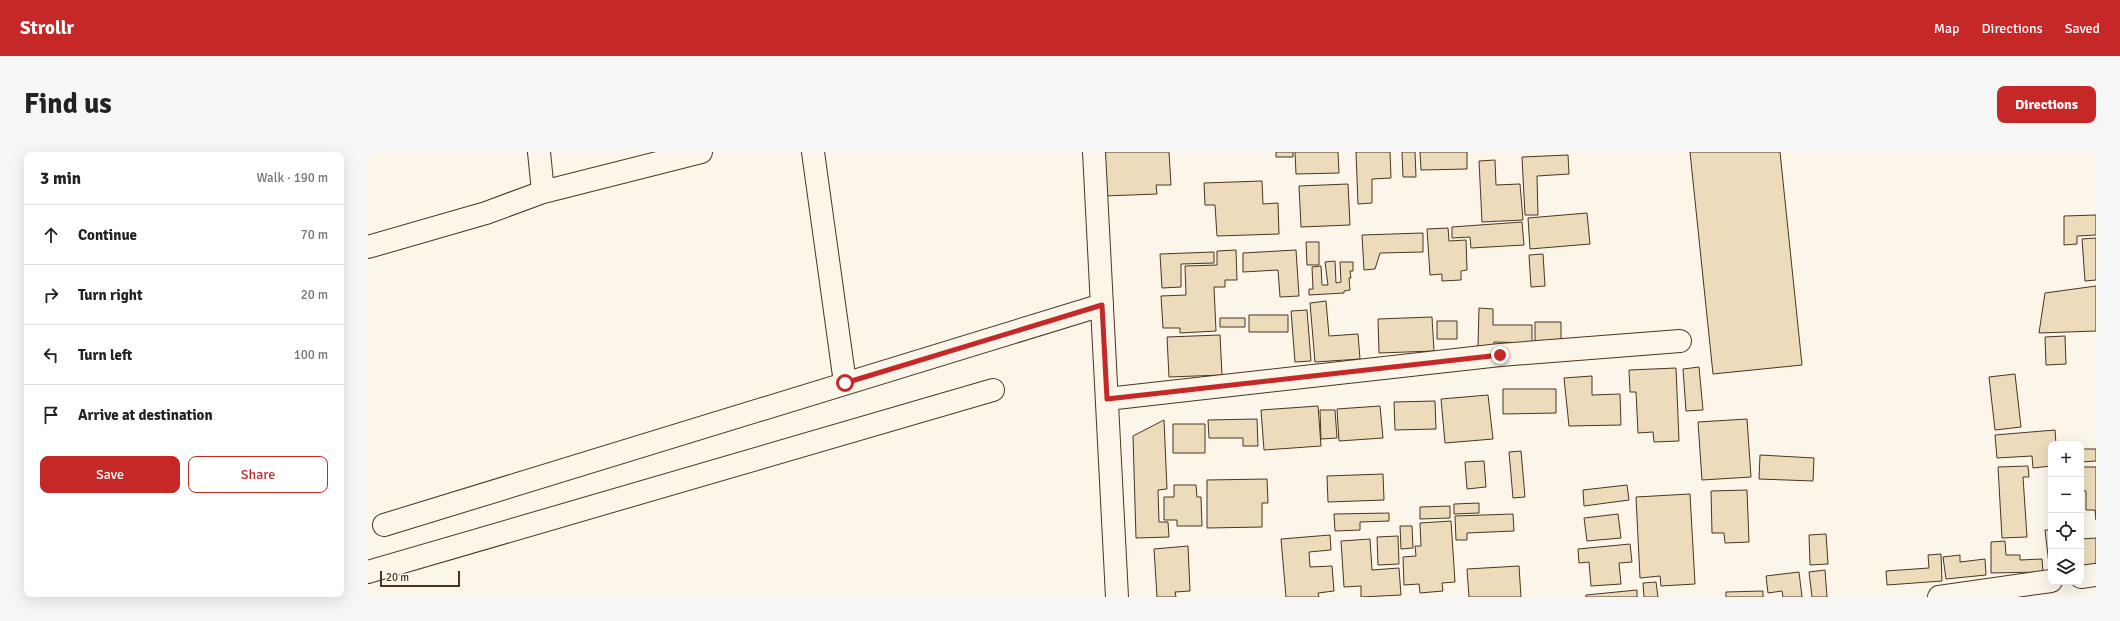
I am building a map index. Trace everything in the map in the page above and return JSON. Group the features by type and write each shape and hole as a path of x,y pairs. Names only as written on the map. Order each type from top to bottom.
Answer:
{"street":[{"path":"539,152 543,192"},
{"path":"368,247 486,214 543,192 701,152"},
{"path":"813,152 845,383"},
{"path":"1094,152 1117,597"},
{"path":"384,525 1102,305"},
{"path":"1107,399 1500,355 1680,341"},
{"path":"368,572 993,390"},
{"path":"2084,577 2096,575"},
{"path":"1939,597 2048,581"}],"building":[{"path":"1103,152 1169,152 1171,185 1156,185 1157,194 1104,196"},
{"path":"1276,152 1293,152 1293,157 1276,157"},
{"path":"1295,152 1338,152 1339,173 1296,174"},
{"path":"1356,152 1390,152 1391,178 1372,179 1372,203 1358,204"},
{"path":"1402,152 1415,152 1416,177 1403,177"},
{"path":"1420,152 1467,152 1467,169 1421,170"},
{"path":"1690,152 1780,152 1802,365 1713,374"},
{"path":"1568,155 1569,174 1537,176 1538,215 1525,215 1522,157"},
{"path":"1495,160 1496,185 1520,184 1523,220 1482,222 1479,161"},
{"path":"1262,181 1263,204 1278,203 1279,234 1217,236 1215,205 1205,205 1204,183"},
{"path":"1348,184 1350,225 1301,227 1299,186"},
{"path":"1587,213 1590,244 1530,249 1528,218"},
{"path":"2096,215 2096,235 2077,236 2077,244 2064,245 2064,216"},
{"path":"1522,222 1524,245 1471,248 1470,237 1452,238 1452,227"},
{"path":"1448,228 1449,241 1466,240 1467,270 1461,271 1461,280 1442,281 1442,274 1430,275 1427,229"},
{"path":"1423,233 1423,252 1380,253 1375,269 1364,270 1362,235"},
{"path":"2096,238 2096,280 2085,281 2082,239"},
{"path":"1306,242 1319,242 1319,265 1307,265"},
{"path":"1236,250 1237,280 1225,280 1225,287 1214,287 1216,331 1180,333 1180,328 1163,328 1161,296 1186,295 1185,266 1217,265 1217,251"},
{"path":"1296,250 1299,296 1280,297 1278,270 1243,272 1243,253"},
{"path":"1214,252 1214,263 1181,264 1181,287 1162,288 1160,254"},
{"path":"1543,254 1545,286 1531,287 1529,255"},
{"path":"1335,261 1336,283 1341,282 1340,262 1353,262 1353,271 1350,271 1351,278 1349,278 1350,290 1344,291 1344,293 1309,295 1309,289 1313,289 1312,267 1321,266 1322,285 1328,285 1325,262"},
{"path":"2096,286 2096,331 2039,333 2045,293"},
{"path":"1326,301 1329,336 1358,334 1360,359 1315,362 1310,303"},
{"path":"1479,308 1493,309 1493,325 1532,325 1532,343 1494,342 1494,347 1478,347"},
{"path":"1307,310 1311,361 1295,362 1291,311"},
{"path":"1249,315 1288,315 1288,332 1249,332"},
{"path":"1432,317 1434,351 1379,353 1378,319"},
{"path":"1220,318 1245,318 1245,327 1220,327"},
{"path":"1437,321 1457,321 1457,339 1437,339"},
{"path":"1535,322 1561,322 1561,341 1535,341"},
{"path":"1220,335 1222,375 1169,377 1167,337"},
{"path":"2065,336 2066,364 2046,365 2045,337"},
{"path":"1699,367 1703,410 1686,411 1683,369"},
{"path":"1676,368 1679,441 1654,442 1653,432 1638,433 1636,392 1630,392 1629,370"},
{"path":"2015,374 2021,427 1995,430 1989,377"},
{"path":"1592,376 1592,395 1620,394 1621,425 1569,426 1564,378"},
{"path":"1503,389 1556,389 1556,413 1503,414"},
{"path":"1488,395 1493,439 1445,443 1441,399"},
{"path":"1435,401 1436,429 1395,430 1394,402"},
{"path":"1318,406 1321,446 1264,450 1261,410"},
{"path":"1380,406 1383,438 1339,441 1337,409"},
{"path":"1320,410 1335,410 1337,438 1321,439"},
{"path":"1257,419 1258,446 1243,446 1243,438 1209,438 1208,420"},
{"path":"1747,419 1751,477 1702,480 1698,422"},
{"path":"1164,420 1167,489 1158,490 1159,522 1168,522 1169,537 1136,538 1133,436"},
{"path":"1173,424 1205,424 1205,453 1173,453"},
{"path":"2055,430 2056,441 2048,441 2048,466 2033,468 2032,456 1997,458 1995,435"},
{"path":"2084,449 2096,449 2096,461 2084,462"},
{"path":"1521,451 1525,497 1513,498 1509,452"},
{"path":"1760,455 1814,458 1813,481 1759,479"},
{"path":"1484,461 1486,487 1467,489 1465,462"},
{"path":"2028,466 2029,477 2023,477 2027,537 2002,538 1998,467"},
{"path":"2084,467 2096,467 2096,520 2095,510 2086,510 2086,491 2084,491"},
{"path":"1383,474 1384,500 1328,502 1327,476"},
{"path":"1267,479 1268,503 1262,503 1262,527 1207,528 1207,480"},
{"path":"1174,485 1196,485 1197,497 1201,497 1202,526 1177,526 1177,520 1164,520 1164,497 1174,497"},
{"path":"1627,485 1629,500 1584,506 1583,490"},
{"path":"1747,490 1749,542 1725,543 1724,533 1712,533 1711,491"},
{"path":"1690,494 1695,584 1661,586 1660,576 1640,578 1636,497"},
{"path":"1479,503 1479,513 1454,514 1454,504"},
{"path":"1450,506 1450,518 1420,519 1420,507"},
{"path":"1389,513 1389,521 1360,522 1360,530 1335,531 1334,514"},
{"path":"1513,514 1514,531 1467,533 1467,540 1456,540 1455,516"},
{"path":"1618,514 1621,538 1587,541 1584,518"},
{"path":"1451,521 1455,582 1442,583 1443,591 1420,593 1419,584 1404,585 1403,557 1416,556 1415,546 1421,546 1420,523"},
{"path":"1400,526 1412,526 1413,548 1401,549"},
{"path":"2045,530 2048,530 2048,556"},
{"path":"1826,534 1828,564 1810,565 1809,535"},
{"path":"1330,535 1331,550 1309,552 1310,567 1332,566 1334,591 1318,593 1319,597 1286,597 1281,539"},
{"path":"1398,536 1399,564 1378,565 1377,537"},
{"path":"2096,538 2096,567 2084,568 2084,539"},
{"path":"1370,539 1372,570 1399,568 1401,595 1361,597 1361,586 1344,587 1341,541"},
{"path":"2005,541 2006,555 2020,555 2020,560 2042,559 2043,572 1991,573 1991,542"},
{"path":"1630,544 1632,562 1619,563 1621,584 1591,586 1589,562 1579,563 1578,549"},
{"path":"1188,546 1190,591 1175,592 1176,597 1157,597 1154,549"},
{"path":"1941,554 1942,581 1887,585 1886,571 1929,568 1928,555"},
{"path":"1960,555 1960,562 1985,559 1986,575 1946,579 1943,557"},
{"path":"1519,566 1521,597 1469,597 1467,569"},
{"path":"1825,570 1827,597 1812,597 1809,572"},
{"path":"1799,572 1802,597 1783,597 1782,591 1768,593 1766,576"},
{"path":"1656,582 1658,597 1644,597 1643,583"},
{"path":"1637,590 1637,597 1586,597 1586,595"},
{"path":"1763,591 1763,597 1726,597 1726,592"}],"route":[{"path":"845,383 1102,305 1107,399 1500,355"}]}
